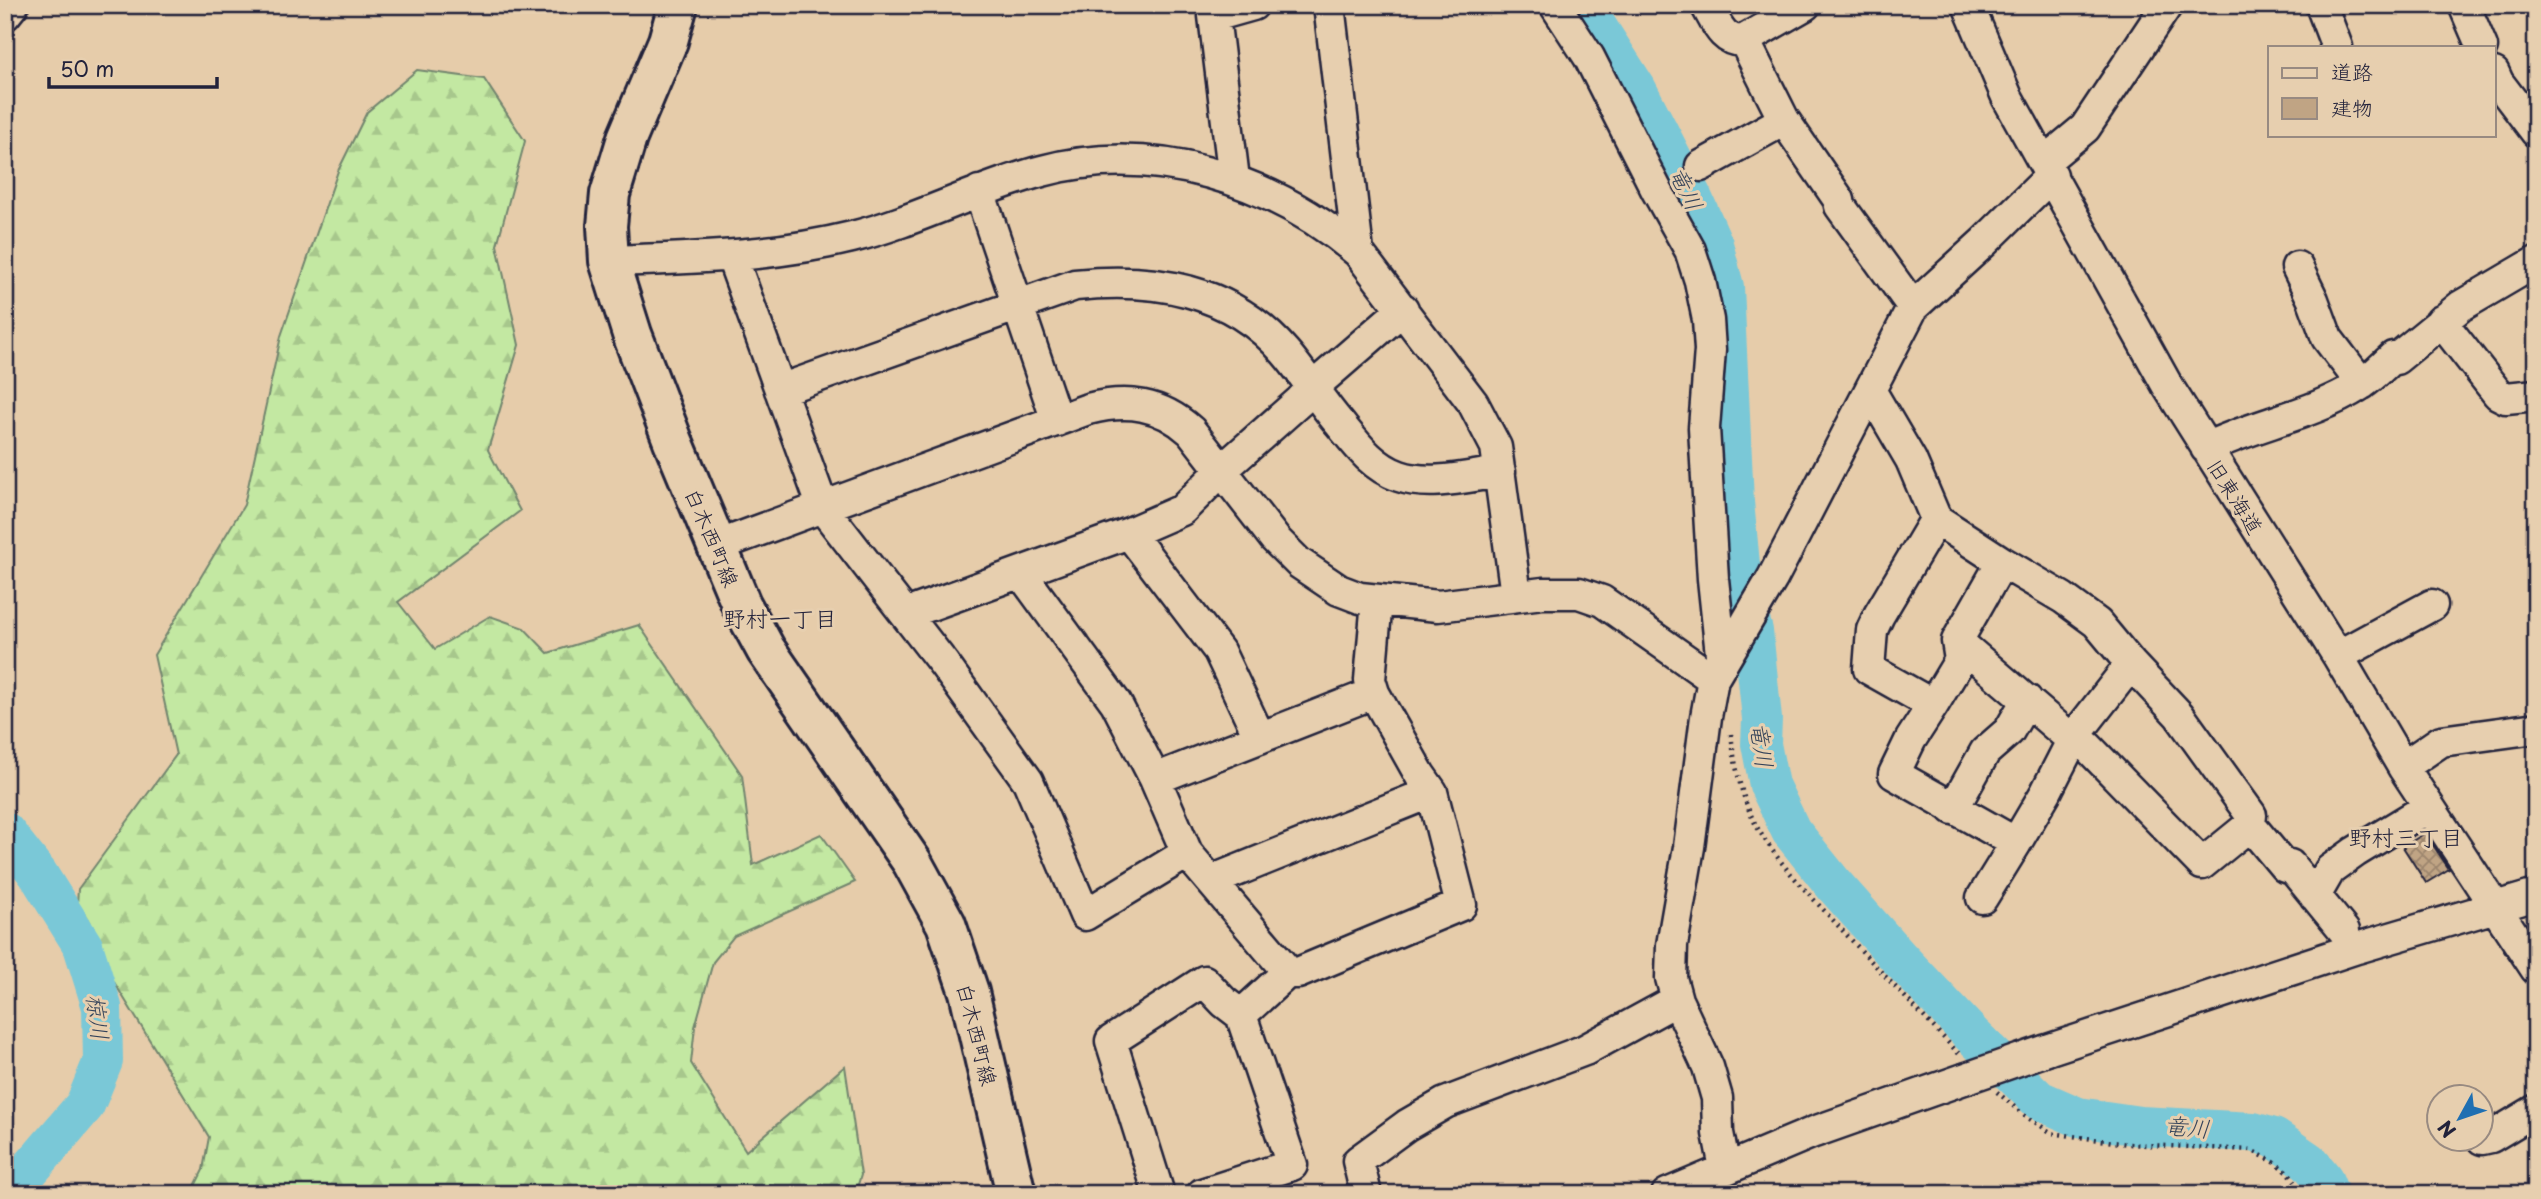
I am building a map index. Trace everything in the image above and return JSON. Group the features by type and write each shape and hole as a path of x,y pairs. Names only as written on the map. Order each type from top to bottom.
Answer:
{"main road":[{"name":"白木西町線","path":"678,5 668,41 627,138 610,194 607,226 609,261 641,358 741,604 766,650 912,862 946,924 969,992 1016,1194"}],"street":[{"path":"5,15 13,5"},
{"path":"1234,179 1214,16 1253,5"},
{"path":"1329,5 1358,252"},
{"path":"1555,5 1589,57 1690,250 1700,281 1708,320 1710,350 1704,428 1713,579 1722,663"},
{"path":"1706,5 1727,38 1736,42 1805,5"},
{"name":"旧東海道","path":"1968,5 2007,97 2167,385 2338,656 2403,767 2536,969"},
{"path":"1713,1180 1718,1133 1717,1098 1708,1067 1677,1000 1671,978 1672,944 1689,847 1706,717 1722,663 1772,579 1913,307 1984,242 2084,128 2167,5"},
{"path":"2321,5 2337,46"},
{"path":"2464,5 2482,46"},
{"path":"1744,40 1784,120 1839,200 1840,206 1913,307"},
{"path":"2496,78 2536,132"},
{"path":"1701,166 1784,120"},
{"path":"609,261 733,257 814,246 884,229 979,191 1041,171 1102,160 1163,162 1234,179 1309,216 1358,252 1473,403 1496,447 1516,595"},
{"path":"979,191 1057,421"},
{"path":"733,257 823,508 994,731 1028,782 1085,915 1187,853"},
{"path":"2206,448 2230,436 2328,401 2362,384 2451,314 2536,262"},
{"path":"2297,267 2327,338 2362,384"},
{"path":"780,390 1075,285 1110,282 1157,284 1202,295 1226,306 1263,331 1283,350 1367,456 1380,467 1414,480 1440,480 1500,472"},
{"path":"906,614 1129,533 1182,510 1312,388 1403,309"},
{"path":"2451,314 2498,394 2506,398 2536,395"},
{"path":"1870,390 1911,460 1936,519 2063,598 2097,623 2179,715 2250,815 2250,825 2285,867 2290,865 2344,931"},
{"path":"716,546 1088,409 1116,403 1159,409 1176,417 1191,431 1275,539 1299,563 1339,590 1360,598 1438,606 1516,595 1579,593 1602,601 1722,663"},
{"path":"1933,705 1869,669 1872,630 1936,519"},
{"path":"1129,533 1219,651 1260,738"},
{"path":"2002,562 1956,640 1959,660 1911,738 1894,774 2016,843"},
{"path":"1021,573 1116,702 1155,779 1187,853 1288,972 1297,973 1461,905 1432,792 1374,693 1370,680 1377,600"},
{"path":"2338,656 2432,605"},
{"path":"1956,640 2063,732 2087,746 2202,864 2250,825"},
{"path":"1982,898 2046,792 2074,737 2131,664"},
{"path":"1155,779 1374,693"},
{"path":"1953,809 1985,752 2009,731 2027,700"},
{"path":"2403,767 2441,741 2536,728"},
{"path":"1211,881 1432,792"},
{"path":"2315,896 2330,870 2429,807"},
{"path":"1667,1194 1713,1180 1814,1132 1965,1069 2047,1050 2357,948 2536,895"},
{"path":"1241,1015 1288,972"},
{"path":"1159,1194 1111,1041 1204,981 1241,1015 1292,1164 1202,1194"},
{"path":"1366,1194 1358,1161 1407,1125 1445,1103 1585,1050 1677,1000"},
{"path":"2496,1134 2536,1110"}],"path":[{"path":"1729,721 1734,760 1743,797 1757,827 1794,878 1965,1069"},
{"path":"1993,1088 2025,1116 2053,1133 2127,1144 2251,1150 2288,1172 2304,1194"}],"green space":[{"path":"417,70 484,79 525,141 497,245 519,345 488,450 520,511 398,602 435,649 490,616 524,628 548,653 639,625 742,775 753,865 821,834 855,882 734,936 713,962 695,1027 691,1063 746,1151 845,1066 861,1175 855,1194 191,1194 203,1170 209,1137 76,920 78,889 176,755 154,655 244,505 281,336 338,171 367,112"}],"building":[{"path":"2425,833 2449,869 2426,883 2403,847"}],"waterway":[{"name":"竜川","path":"1583,5 1636,88 1693,199 1713,244 1724,287 1734,502 1743,596 1753,631 1762,719 1761,744 1769,785 1791,831 1835,886 1900,959 2039,1100 2078,1117 2140,1126 2253,1132 2274,1138 2309,1162 2323,1179 2329,1194"},
{"name":"椋川","path":"5,832 38,874 83,946 102,1007 103,1061 85,1105 14,1188 5,1193"}],"district":[{"name":"野村一丁目","path":"780,617"},
{"name":"野村三丁目","path":"2406,836"}]}
